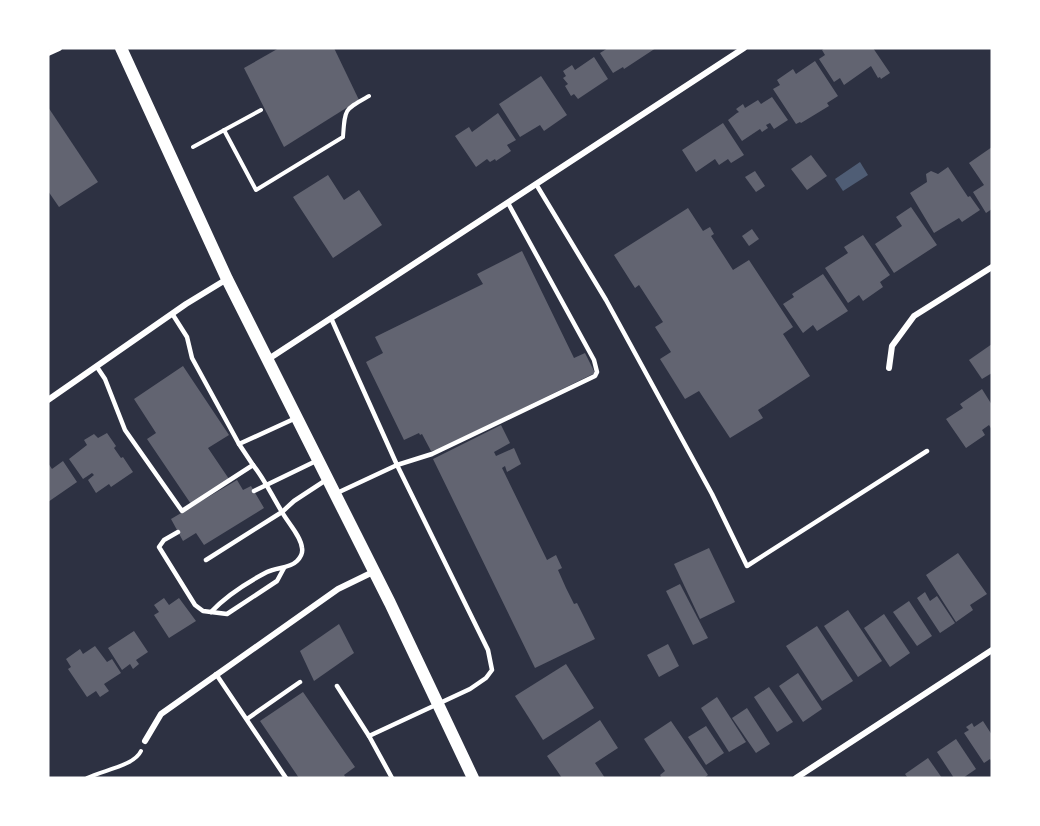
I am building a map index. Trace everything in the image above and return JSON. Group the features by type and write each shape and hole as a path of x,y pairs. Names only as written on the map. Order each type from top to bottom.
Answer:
{"main road":[{"path":"121,48 226,279 373,572 472,778"}],"street":[{"path":"48,53 59,48"},
{"path":"266,361 744,48"},
{"path":"889,368 892,346 914,316 992,267"},
{"path":"48,400 186,304 226,279"},
{"path":"145,741 161,714 338,590 373,572"},
{"path":"796,778 992,650"}],"lane":[{"path":"536,184 606,300 712,494 747,566 927,451"},
{"path":"334,494 397,465 432,454 595,376 597,372 594,360 508,203"},
{"path":"173,315 187,337 192,358 239,444 268,484 302,547 302,554 298,561 284,568 269,570 221,602 211,612"},
{"path":"332,318 397,465 492,661 492,670 486,678 470,689 369,736"},
{"path":"97,367 105,379 125,430 179,510 184,510 253,465"},
{"path":"239,444 296,418"},
{"path":"254,491 317,461"},
{"path":"206,560 282,512 294,501 326,480"},
{"path":"178,532 164,540 159,546 195,605 203,611 227,614 277,581 284,568"},
{"path":"216,674 286,778"},
{"path":"247,719 300,682"},
{"path":"337,686 369,736 392,778"}],"path":[{"path":"224,130 256,190 343,137 345,114 348,108 369,96"},
{"path":"193,147 261,110"},
{"path":"87,778 135,760 145,741"}],"water":[{"path":"860,162 868,175 843,191 835,179"}],"building":[{"path":"279,48 334,48 359,100 284,147 244,68"},
{"path":"608,48 656,48 624,69 623,67 613,73 600,53"},
{"path":"825,48 873,48 890,73 881,79 878,78 871,66 844,85 840,78 834,82 819,59 825,55 822,50"},
{"path":"594,57 608,79 578,99 574,94 571,96 565,86 568,84 563,78 566,76 563,71 572,65 575,70"},
{"path":"815,61 838,96 827,103 829,106 796,124 773,89 780,85 777,80 793,69 796,74"},
{"path":"541,76 567,115 544,131 540,125 520,137 499,104"},
{"path":"772,97 788,120 774,129 770,123 766,125 768,128 762,132 760,129 742,141 728,120 739,112 736,109 743,104 745,108 758,100 761,104"},
{"path":"48,107 98,182 59,207 48,191"},
{"path":"498,113 516,140 507,145 511,151 496,161 495,159 490,162 487,159 476,167 455,136 469,127 472,132"},
{"path":"723,123 744,155 731,163 728,159 719,165 715,159 696,172 682,150"},
{"path":"992,147 992,209 986,213 973,192 984,185 969,163"},
{"path":"811,155 827,176 807,190 791,169"},
{"path":"948,167 968,197 970,196 980,210 962,222 959,218 934,233 910,193 927,182 926,174 931,171 938,174"},
{"path":"755,171 765,186 756,192 745,177"},
{"path":"328,175 344,200 359,190 382,225 333,258 293,197"},
{"path":"911,207 937,245 894,273 875,244 902,226 896,217"},
{"path":"688,208 703,231 710,227 714,234 711,236 733,270 749,260 793,327 783,334 810,376 758,410 763,418 730,438 699,391 685,399 660,359 671,352 655,327 663,322 639,285 635,288 614,255"},
{"path":"752,229 759,239 749,246 742,236"},
{"path":"863,235 890,275 880,282 883,287 863,301 859,295 848,303 825,268 848,253 844,247"},
{"path":"522,251 574,358 585,353 595,373 437,450 431,451 422,434 419,433 404,440 366,362 383,353 375,337 483,284 477,274"},
{"path":"823,274 848,311 817,331 813,325 803,333 783,304 794,297 792,294"},
{"path":"992,344 992,373 982,379 969,360"},
{"path":"183,366 229,435 208,448 229,479 191,504 147,439 156,433 134,399"},
{"path":"982,389 992,405 992,430 989,425 982,430 985,435 966,448 946,419 963,408 960,404"},
{"path":"501,425 510,443 494,452 496,456 514,448 521,464 507,472 505,466 502,468 547,560 556,555 562,568 558,570 566,588 574,604 577,603 595,639 535,668 433,459"},
{"path":"107,433 116,446 114,448 133,472 111,487 109,484 96,493 88,480 94,475 92,473 83,479 69,459 87,445 84,440 94,434 98,438"},
{"path":"63,461 77,482 48,502 48,463 52,469"},
{"path":"237,480 243,490 251,486 264,508 204,545 196,533 183,541 171,519"},
{"path":"709,548 735,602 700,619 674,564"},
{"path":"958,553 987,594 970,605 973,610 956,622 926,575"},
{"path":"680,584 708,638 693,645 666,591"},
{"path":"925,592 930,601 937,596 955,623 940,633 917,598"},
{"path":"164,598 169,605 179,598 196,621 169,638 154,615 159,612 154,605"},
{"path":"909,601 932,636 917,646 893,612"},
{"path":"848,610 882,661 858,677 824,626"},
{"path":"884,614 910,653 890,667 864,628"},
{"path":"339,624 354,653 314,681 300,651"},
{"path":"817,626 853,681 822,701 786,646"},
{"path":"134,631 148,652 136,660 139,664 133,669 130,664 122,670 108,648"},
{"path":"668,644 679,666 659,677 647,655"},
{"path":"95,646 107,662 112,659 121,673 104,684 109,691 100,697 96,691 87,697 68,669 71,667 66,659 80,649 83,654"},
{"path":"566,664 594,708 543,740 515,696"},
{"path":"798,673 822,709 803,722 779,686"},
{"path":"769,687 793,722 777,732 754,697"},
{"path":"303,692 355,767 344,775 346,778 299,778 260,721"},
{"path":"717,697 746,742 729,752 701,708"},
{"path":"747,708 770,744 756,753 732,718"},
{"path":"600,720 618,748 595,763 605,778 562,778 547,756"},
{"path":"671,721 708,775 704,778 662,778 660,775 665,771 644,739"},
{"path":"983,721 992,735 992,762 990,759 984,763 964,733 969,730 966,727 972,723 974,727"},
{"path":"706,726 724,753 706,765 688,737"},
{"path":"956,739 976,769 963,778 954,778 937,752"},
{"path":"928,758 942,778 908,778 905,774"}]}
